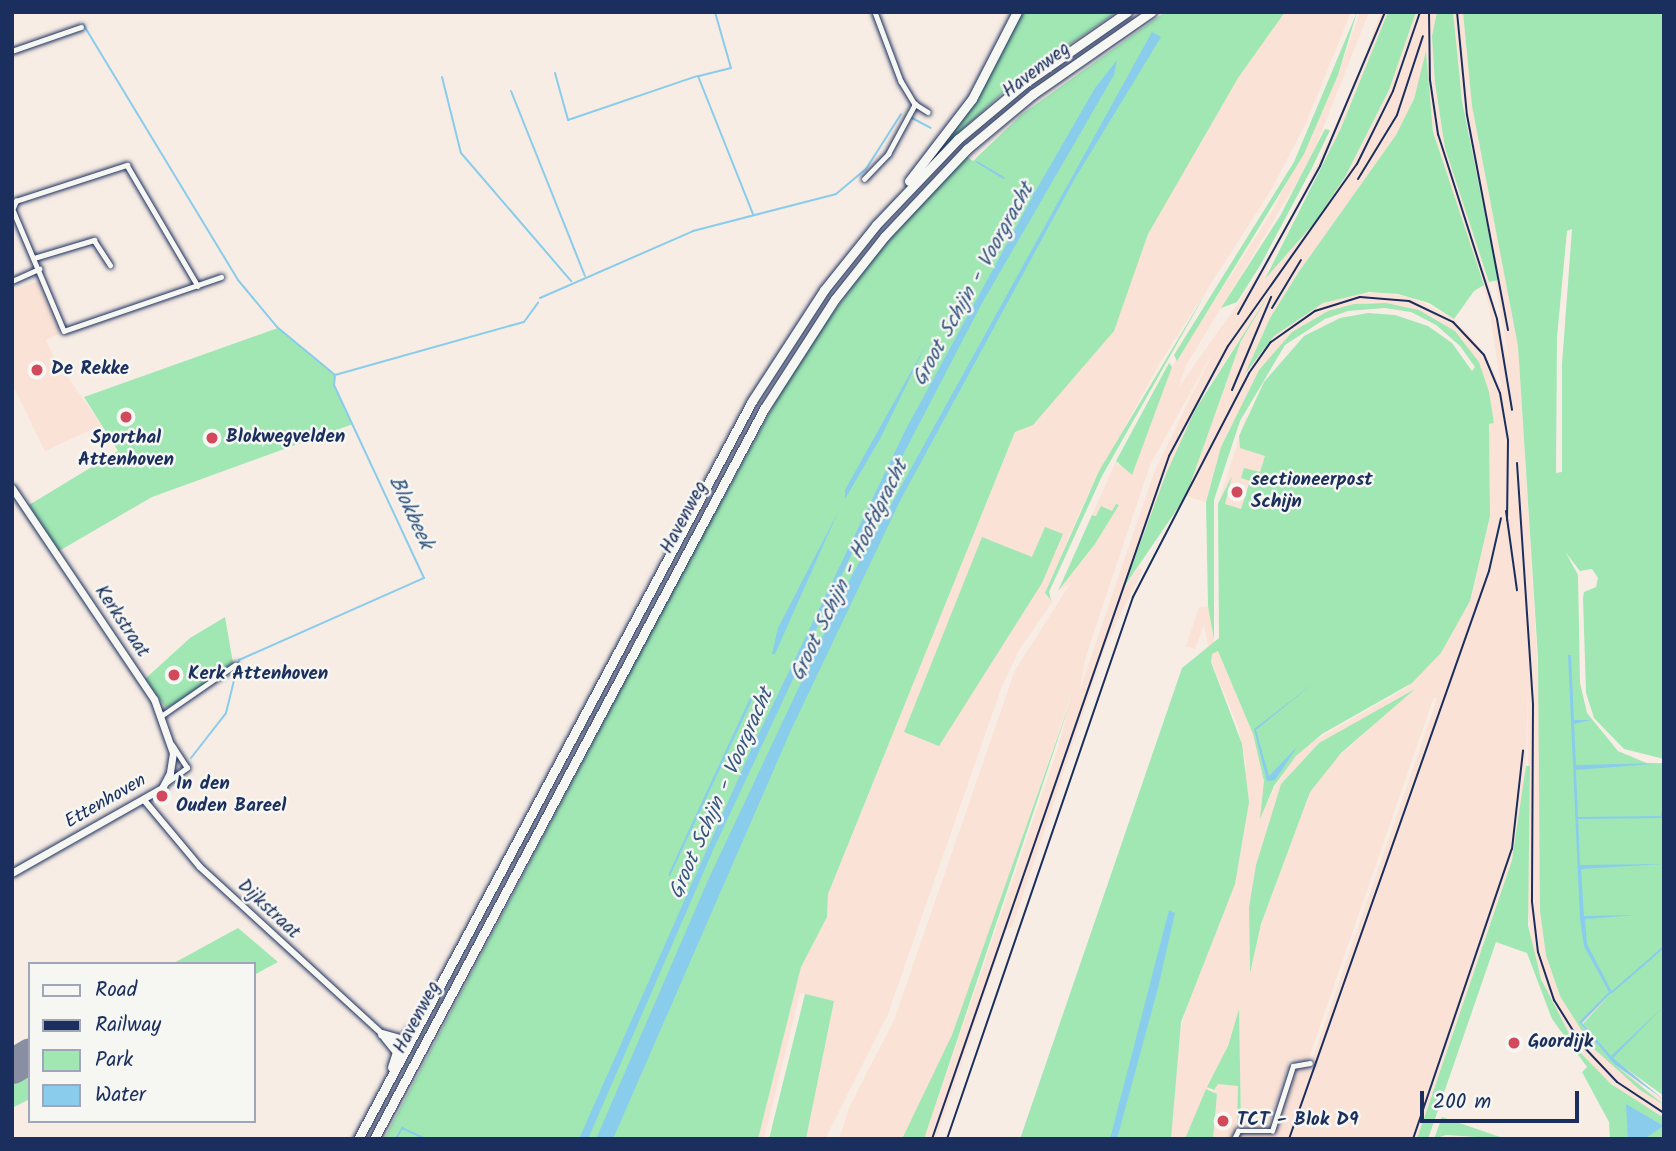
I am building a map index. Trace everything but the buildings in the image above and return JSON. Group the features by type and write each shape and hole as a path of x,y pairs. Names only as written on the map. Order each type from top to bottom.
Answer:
{"highway":[{"path":"846,260 972,99 1017,12"},
{"name":"Havenweg","path":"356,1139 484,907 752,401 846,260 958,139 1025,83 1127,12"},
{"name":"Havenweg","path":"373,1139 764,409 835,299 885,236 967,149 1033,94 1152,12"},
{"path":"382,1034 397,1040 407,1037 484,907"},
{"path":"356,1139 396,1058 395,1048 382,1034"}],"main road":[{"name":"Kerkstraat","path":"12,488 161,716 172,745 173,763 165,783"},
{"name":"Ettenhoven","path":"12,873 144,800 165,783"}],"street":[{"path":"875,12 901,82 915,104 928,112"},
{"path":"12,51 81,27"},
{"path":"864,179 888,153 915,104"},
{"path":"198,286 127,164 16,201 13,210 64,331 198,286 221,277"},
{"path":"34,258 94,240 110,264"},
{"path":"12,281 39,269"},
{"path":"161,716 234,666"},
{"name":"Ettenhoven","path":"165,783 187,768 172,745"},
{"name":"Dijkstraat","path":"144,800 200,867 382,1034"},
{"path":"1234,1139 1239,1131 1272,1131 1293,1066 1310,1063"}],"shaded area":[{"path":"1285,12 1351,12 1306,123 1270,192 1161,361 1087,496 1045,593 1053,601 1019,650 1001,689 888,1014 825,1139 806,1139 834,1001 800,993 764,1139 758,1139 801,967 827,917 828,894 1015,432 1238,78"},
{"path":"1360,12 1369,12 1311,159 1187,364 1178,388 1261,271 1301,198 1352,90 1381,12 1388,12 1341,128 1263,277 1315,222 1345,177 1389,90 1416,12 1437,12 1432,36 1435,83 1445,148 1486,272 1510,366 1457,66 1453,12 1463,12 1472,106 1518,346 1540,705 1643,1088 1664,1100 1664,1118 1611,1084 1577,1049 1553,1008 1534,958 1527,903 1528,688 1525,784 1518,841 1417,1139 1213,1139 1217,1094 1213,1092 1217,1084 1239,1085 1237,1129 1241,1123 1239,1009 1228,1045 1185,1139 1171,1139 1179,1036 1246,764 1238,727 1211,661 1204,625 1195,649 1186,646 1199,607 1208,606 1214,641 1253,734 1264,781 1262,812 1286,768 1307,745 1406,688 1441,653 1470,601 1490,516 1489,424 1494,423 1479,362 1455,331 1431,316 1408,307 1369,302 1328,311 1292,332 1259,370 1221,447 1206,502 1186,496 1241,341 1268,296 1207,388 1166,474 1125,587 1139,567 1142,571 1106,644 1013,925 1006,930 936,1139 924,1139 1058,748 1072,694 952,1037 902,1139 839,1139 849,1108 894,1020 1015,670 1070,584 1058,591 1095,544 1119,505 1112,511 1092,515 1116,461 1118,466 1158,401 1172,367 1273,210 1338,75","holes":["1426,56 1433,132 1488,302 1501,387 1485,353 1454,319 1413,298 1379,292 1339,297 1306,311 1274,336 1245,374 1270,318 1298,273 1396,135 1414,99","1214,350 1155,470 1079,692 1086,656 1150,465","1408,694 1332,762 1310,792 1261,924 1250,973 1249,919 1256,865 1281,784 1319,743","1434,697 1437,699 1309,1069 1295,1067 1274,1135 1243,1133 1243,1128 1267,1130 1290,1058 1302,1062 1309,1058"]},
{"name":"De Rekke","path":"38,281 58,327 58,334 46,340 53,355 101,425 45,451 12,384 12,291"},
{"path":"1246,416 1272,450 1242,512 1218,504"}],"green space":[{"path":"1020,12 1117,12 1017,80 934,155"},
{"path":"1165,12 1285,12 1238,78 1148,234 1114,331 1033,425 1015,432 828,894 827,917 801,967 758,1139 384,1139 670,596 783,388 825,323 879,251 966,156 973,161 1021,115"},
{"path":"1357,12 1338,75 1304,154 1177,361 1174,355 1294,162"},
{"path":"1388,12 1416,12 1389,90 1345,177 1315,222 1265,279 1341,128"},
{"path":"1437,12 1453,12 1462,101 1498,280 1489,282 1445,148 1435,83 1432,36"},
{"path":"1463,12 1664,12 1664,759 1624,749 1594,718 1586,693 1583,598 1584,592 1596,587 1598,578 1592,569 1580,571 1566,553 1578,575 1580,683 1587,713 1618,751 1649,764 1664,763 1664,1096 1613,1059 1583,1024 1611,993 1579,1022 1614,1064 1664,1105 1640,1090 1592,1047 1560,996 1546,955 1540,911 1538,658 1518,346 1472,106","holes":["1572,229 1562,364 1562,472 1556,473 1557,337 1567,231"]},
{"path":"1426,51 1433,132 1484,285 1474,291 1454,319 1429,303 1398,294 1369,292 1323,303 1274,336 1245,374 1270,318 1298,273 1396,135 1414,99"},
{"path":"1325,129 1330,130 1261,264 1237,302 1221,308 1280,216"},
{"path":"1274,286 1241,341 1186,496 1124,587 1166,474 1195,410"},
{"path":"1208,289 1102,476 1049,592 1051,600 1045,593 1099,471"},
{"path":"1386,303 1419,310 1455,331 1479,362 1489,392 1494,423 1489,424 1490,516 1470,601 1441,653 1412,683 1322,734 1296,756 1274,786 1260,819 1264,781 1253,734 1218,651 1212,654 1211,662 1242,744 1249,802 1235,884 1181,1022 1171,1139 1020,1139 1182,668 1219,638 1218,504 1232,476 1225,504 1241,509 1250,481 1241,478 1244,468 1260,472 1265,456 1240,448 1239,436 1264,382 1304,336 1340,318 1368,313 1395,315 1428,326 1452,343 1472,371 1475,367 1460,346 1436,325 1411,312 1385,308 1348,311 1325,319 1285,345 1240,421 1214,500 1214,640 1208,606 1206,502 1221,447 1259,370 1292,332 1328,311 1354,304"},
{"name":"Blokwegvelden","path":"278,328 334,374 334,387 353,424 152,497 59,551 29,505 118,451 84,397"},
{"path":"1169,363 1172,367 1132,475 1116,461"},
{"path":"1116,504 1119,505 1095,544 1058,591 1092,515 1096,516 1101,506 1112,511"},
{"path":"1045,527 1063,534 1042,583 939,746 904,732 982,537 1032,557"},
{"path":"225,617 233,663 182,701 166,708 145,679 190,638"},
{"path":"1415,689 1341,753 1310,792 1261,924 1250,973 1249,907 1256,865 1281,784 1319,743"},
{"path":"1073,694 924,1139 902,1139 952,1035"},
{"path":"1526,766 1530,766 1528,925 1541,979 1577,1049 1611,1084 1664,1118 1664,1139 1610,1139 1609,1122 1582,1072 1587,1067 1552,1019 1527,953 1496,942 1428,1139 1417,1139 1512,860"},
{"path":"238,928 278,962 256,974 256,962 176,962"},
{"path":"805,994 834,1001 806,1139 769,1139"},
{"path":"1239,1009 1241,1123 1237,1129 1238,1086 1218,1084 1214,1090 1207,1087 1228,1046"},
{"path":"28,1043 28,1100 12,1108 12,1052"},
{"path":"1206,1089 1217,1094 1213,1139 1185,1139"},
{"path":"1442,1117 1506,1139 1446,1135 1434,1139"}],"water":[{"path":"1152,32 1161,37 1074,180 901,499 791,730 613,1139 596,1139 709,878 850,579"},
{"path":"1117,60 1114,75 981,305 852,553 714,848 588,1139 579,1139 751,750 906,429 1033,196 1031,192 1035,192 1095,88"},
{"path":"927,343 880,439 845,499 845,490"},
{"path":"838,512 775,654 772,654 778,628"},
{"path":"1568,655 1571,655 1574,720 1591,720 1574,724 1576,765 1664,763 1576,770 1578,817 1661,816 1664,799 1663,818 1578,819 1580,865 1664,864 1581,869 1584,916 1636,915 1585,919 1587,944 1612,992 1582,1023 1611,1056 1664,1006 1613,1058 1664,1100 1614,1064 1579,1022 1609,992 1584,946 1580,919"},
{"path":"1315,682 1256,730 1269,776 1297,747 1275,780 1267,781 1254,729"},
{"path":"750,698 752,700 669,878 669,873"},
{"path":"1169,910 1175,913 1158,988 1117,1139 1110,1139"},
{"path":"1626,1104 1662,1127 1644,1139 1628,1139"}],"waterway":[{"path":"715,12 731,68 698,76 753,214"},
{"name":"De Rekke","path":"83,24 238,280 277,327 335,375"},
{"path":"555,73 568,120 697,76"},
{"path":"442,77 461,153 571,281"},
{"path":"511,91 585,276"},
{"name":"Blokbeek","path":"540,298 693,231 836,194 866,169 901,114"},
{"name":"Blokbeek","path":"912,118 931,128"},
{"name":"Blokbeek","path":"977,162 1004,178"},
{"name":"Blokbeek","path":"191,758 226,713 239,660 424,578 334,385 335,375 524,322 538,303"},
{"path":"1612,992 1664,947"},
{"path":"396,1139 402,1128 426,1139"}],"runway":[{"path":"12,1066 28,1056"}],"railway":[{"path":"1238,314 1320,166 1385,12"},
{"path":"932,1139 1169,456 1228,346 1357,164 1393,91 1420,12"},
{"path":"1429,12 1430,80 1438,134 1497,319 1512,410"},
{"path":"1457,12 1467,115 1508,330"},
{"path":"1358,179 1397,115 1423,36"},
{"path":"1272,308 1301,260"},
{"path":"1232,390 1271,297"},
{"path":"947,1139 1133,597 1249,373 1271,342 1315,311 1360,297 1409,301 1453,322 1484,355 1500,393 1508,440 1507,520"},
{"path":"1517,463 1533,704 1532,902 1538,952 1554,1000 1582,1045 1617,1082 1664,1113"},
{"path":"1506,511 1517,590"},
{"path":"1289,1139 1489,571 1501,518"},
{"path":"1413,1139 1512,849 1523,751"}],"place":[{"name":"De Rekke","path":"37,370"},
{"name":"Sporthal Attenhoven","path":"126,417"},
{"name":"Blokwegvelden","path":"212,438"},
{"name":"sectioneerpost Schijn","path":"1237,492"},
{"name":"Kerk Attenhoven","path":"174,675"},
{"name":"In den Ouden Bareel","path":"162,796"},
{"name":"Goordijk","path":"1514,1043"},
{"name":"TCT - Blok D9","path":"1223,1121"}],"water label":[{"name":"Groot Schijn - Voorgracht","path":"974,285"},
{"name":"Groot Schijn - Hoofdgracht","path":"850,571"},
{"name":"Groot Schijn - Voorgracht","path":"722,794"}]}
